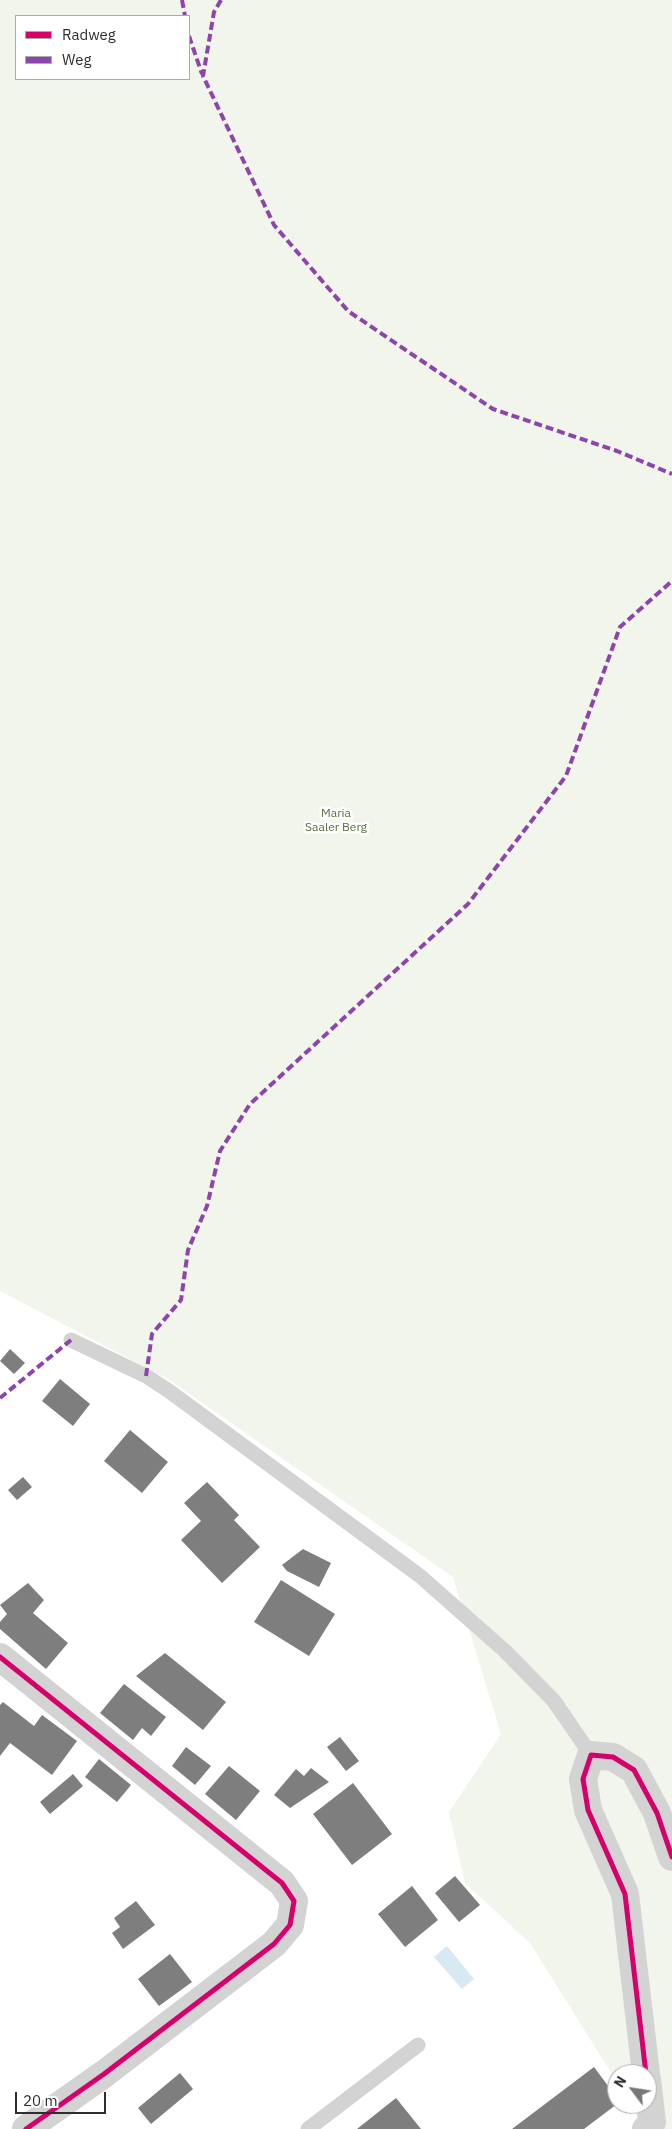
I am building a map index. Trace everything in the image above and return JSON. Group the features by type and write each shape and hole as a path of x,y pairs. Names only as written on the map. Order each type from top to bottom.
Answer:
{"street":[{"path":"0,1657 282,1883 294,1901 290,1925 274,1944 104,2074 26,2129"},
{"path":"645,2064 625,1894 588,1810 584,1779 591,1755 613,1757 634,1770 657,1813 672,1857"},
{"path":"646,2129 652,2122 651,2114"}],"lane":[{"path":"71,1340 146,1376 169,1391 420,1576 505,1651 554,1701 591,1755"},
{"path":"308,2129 418,2045"}],"green space":[{"name":"Maria Saaler Berg","path":"0,0 672,0 672,2129 641,2129 640,2118 637,2114 657,2114 657,2064 607,2064 607,2066 530,1943 465,1883 449,1812 501,1734 453,1577 168,1379 0,1291"}],"shaded area":[{"path":"447,1946 474,1979 462,1989 434,1957"}],"building":[{"path":"10,1349 25,1363 14,1374 0,1361"},
{"path":"60,1379 90,1404 73,1426 42,1401"},
{"path":"130,1430 168,1462 142,1493 104,1461"},
{"path":"23,1477 32,1487 17,1500 8,1490"},
{"path":"207,1482 239,1515 234,1520 260,1547 222,1583 181,1540 201,1521 184,1503"},
{"path":"303,1549 331,1563 319,1587 287,1571 282,1565"},
{"path":"281,1580 335,1614 309,1656 254,1622"},
{"path":"28,1583 44,1600 33,1613 68,1643 46,1669 0,1629 0,1622 7,1614 0,1605"},
{"path":"165,1653 226,1702 203,1730 136,1676"},
{"path":"124,1684 166,1717 151,1736 142,1728 133,1740 100,1713"},
{"path":"3,1702 34,1726 42,1715 77,1741 52,1775 10,1743 0,1756 0,1705"},
{"path":"340,1737 359,1761 346,1771 327,1747"},
{"path":"186,1747 211,1766 195,1785 172,1766"},
{"path":"99,1759 131,1785 117,1802 85,1777"},
{"path":"229,1766 260,1791 236,1820 205,1794"},
{"path":"311,1768 329,1782 290,1808 274,1795 296,1769 304,1776"},
{"path":"73,1774 83,1786 50,1814 40,1802"},
{"path":"353,1783 392,1834 352,1865 313,1814"},
{"path":"455,1876 480,1905 459,1922 435,1893"},
{"path":"412,1886 438,1920 405,1947 378,1914"},
{"path":"136,1901 155,1925 123,1949 112,1933 120,1927 114,1918"},
{"path":"170,1954 192,1982 159,2006 138,1979"},
{"path":"594,2067 607,2085 607,2112 584,2129 512,2129"},
{"path":"180,2073 193,2089 151,2124 138,2108"},
{"path":"396,2098 421,2129 357,2129"}],"marked path":[{"path":"182,0 185,15"},
{"path":"221,0 214,12 203,76 274,225 348,311 493,409 617,451 672,474"},
{"path":"190,39 202,74"},
{"path":"146,1376 152,1334 181,1300 188,1250 207,1206 220,1151 250,1104 468,904 566,776 620,627 672,581"},
{"path":"0,1398 71,1340"}],"cycle path":[{"path":"0,1657 282,1883 294,1901 290,1925 274,1944 104,2074 26,2129"},
{"path":"645,2064 625,1894 588,1810 583,1779 591,1755 613,1757 634,1770 657,1813 672,1857"}]}
